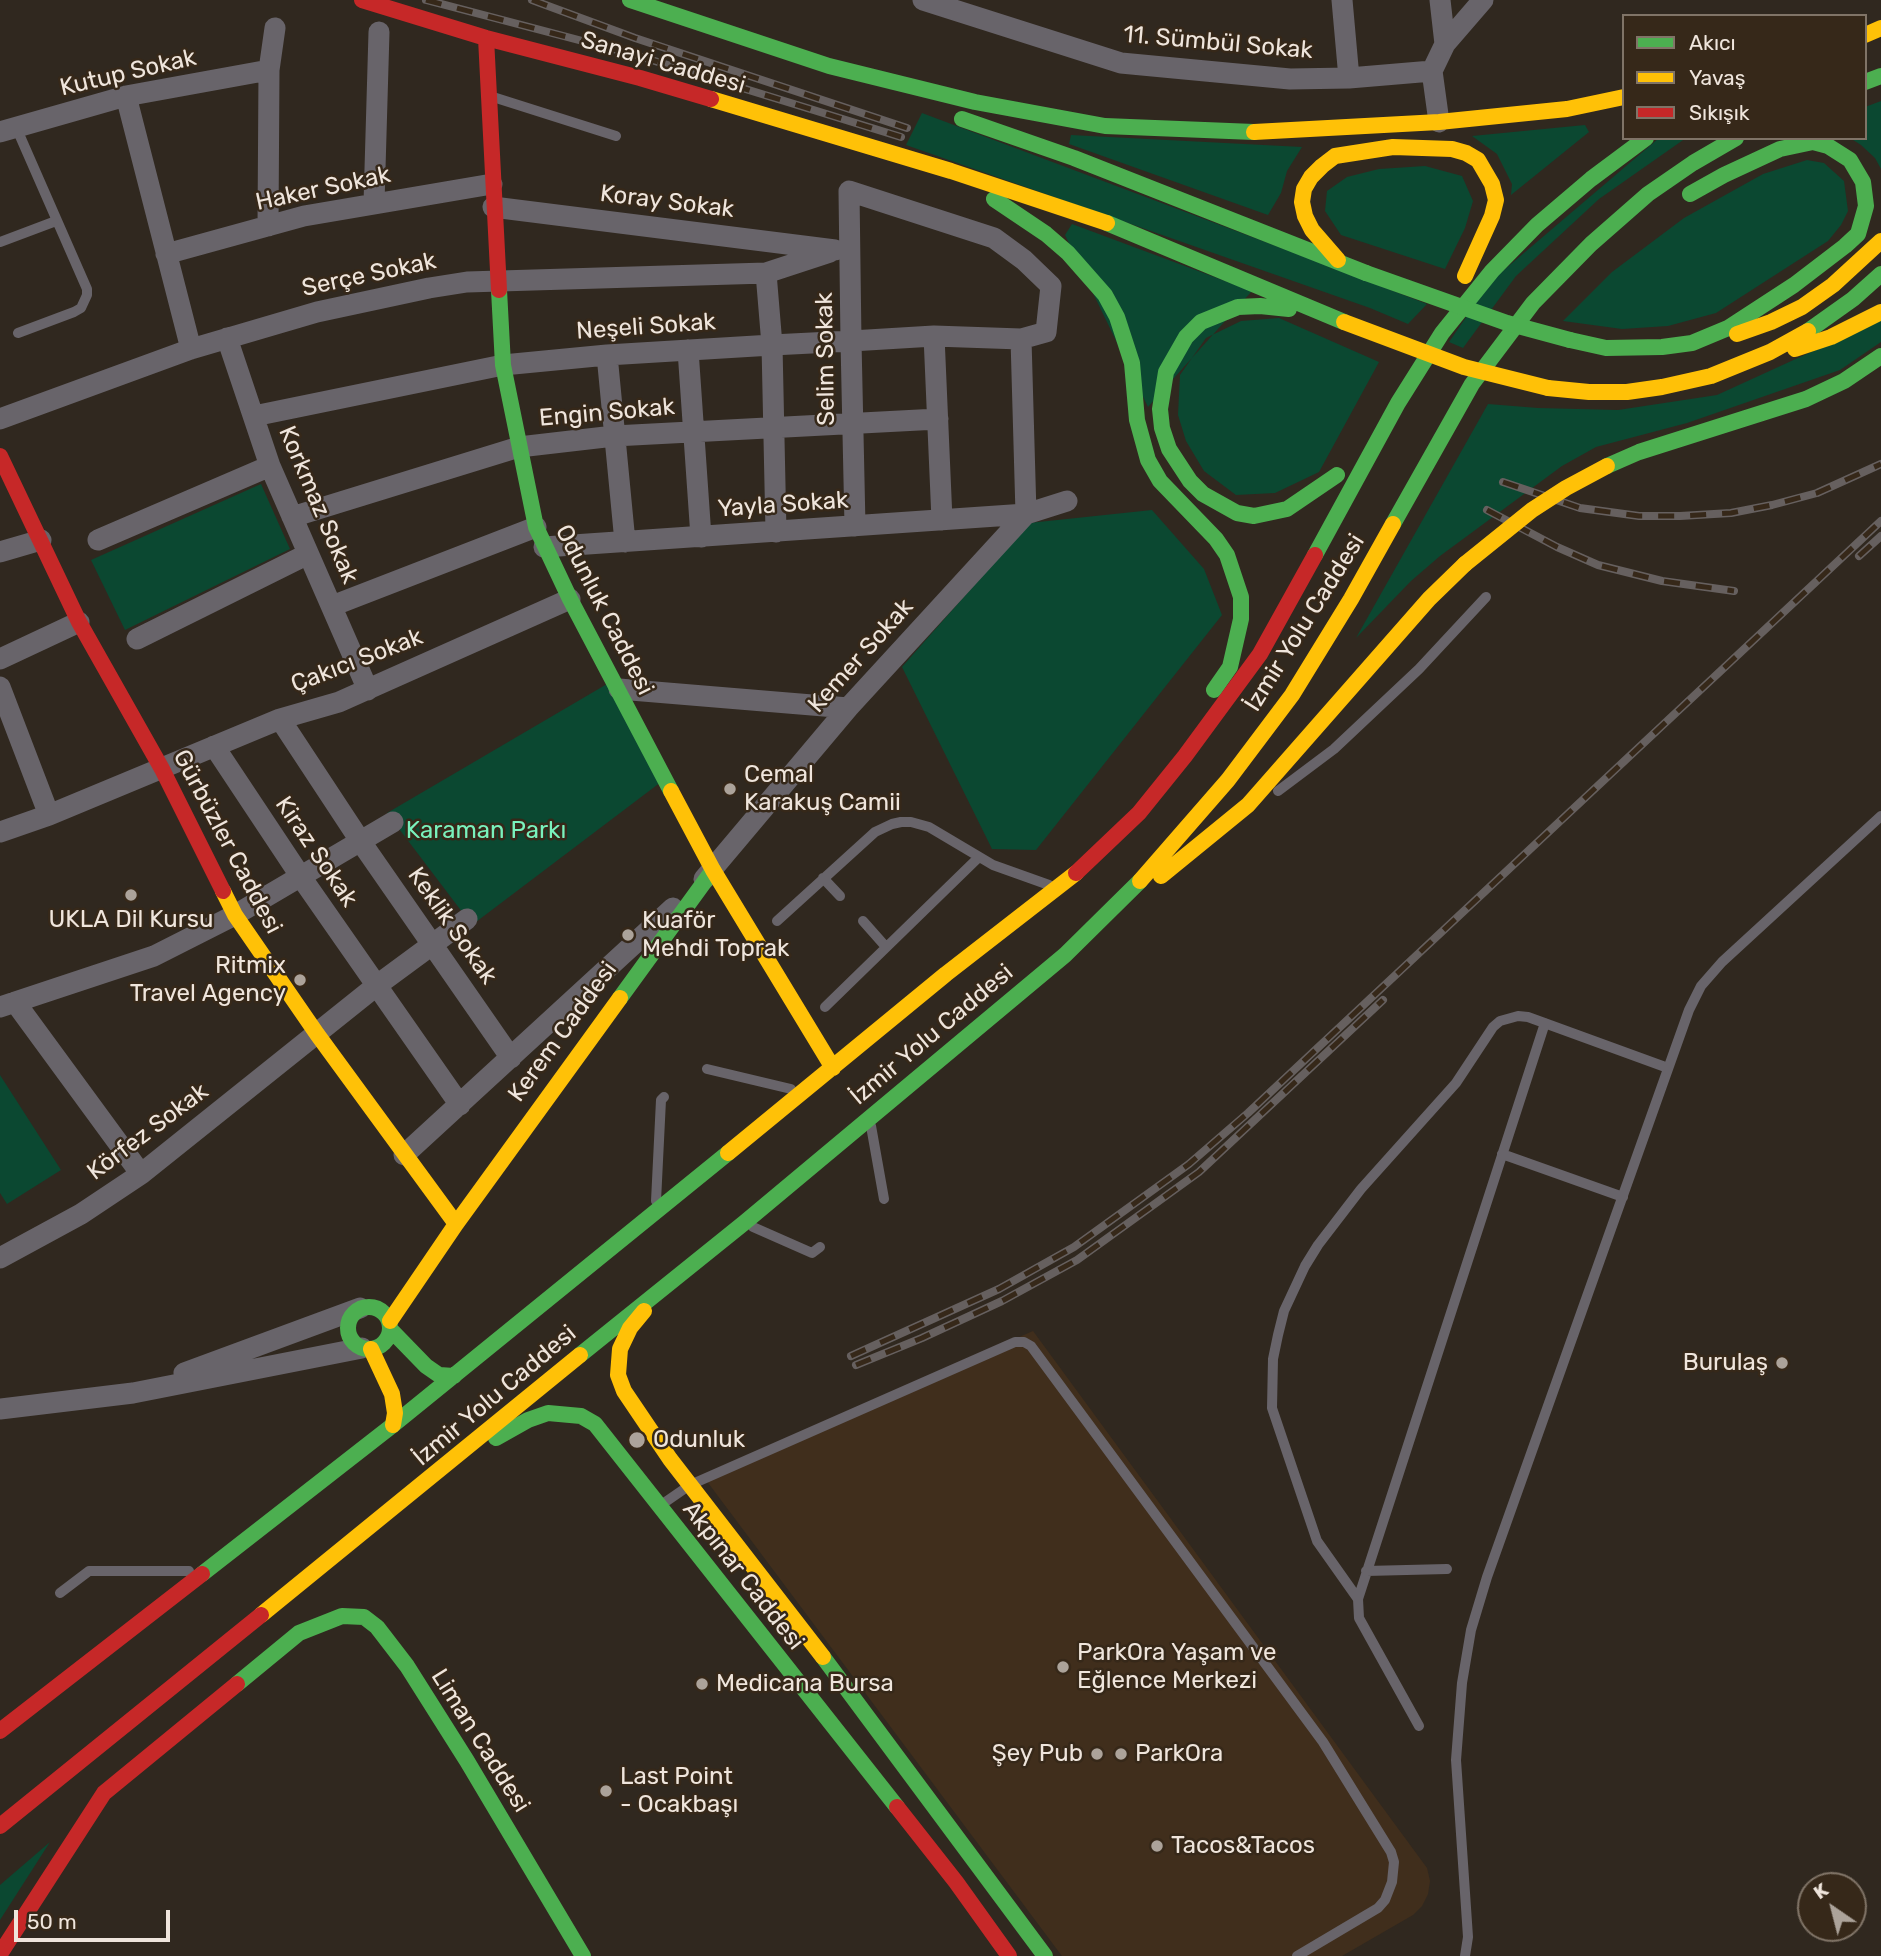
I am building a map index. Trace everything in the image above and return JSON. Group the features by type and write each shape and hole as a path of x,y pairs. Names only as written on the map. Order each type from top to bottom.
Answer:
{"main road":[{"name":"Sanayi Caddesi","path":"362,0 486,38 640,78 951,171 1099,220 1344,322 1464,367 1548,388 1589,392 1627,392 1711,376"},
{"name":"Sanayi Caddesi","path":"629,0 698,21"},
{"path":"698,21 919,105"},
{"path":"698,21 829,66 975,102 1105,126 1256,132 1439,121 1567,109 1622,97"},
{"name":"Odunluk Caddesi","path":"486,38 503,365 536,527 570,599 713,870 834,1068"},
{"path":"945,113 1074,158 1366,273 1507,323 1606,348 1662,347 1692,343 1733,335 1771,322 1802,307 1833,285 1881,241"},
{"path":"1435,312 1465,276 1517,224 1571,176 1622,139"},
{"name":"İzmir Yolu Caddesi","path":"0,1731 454,1376 804,1093 946,974 1079,871 1139,813 1260,654 1398,402 1442,333 1492,271 1537,225 1591,178 1643,140"},
{"name":"İzmir Yolu Caddesi","path":"0,1826 744,1223 1065,955 1157,862 1228,780 1292,695 1351,599 1472,383 1533,303 1591,244 1648,194 1733,140"},
{"path":"1676,202 1724,175 1780,149 1813,142 1828,146 1850,160 1866,193 1864,221 1858,234 1846,246 1756,311 1728,328 1692,343"},
{"path":"1340,262 1311,230 1305,216 1302,202 1304,189 1311,177 1335,156 1393,147 1452,149 1478,160 1492,184 1496,200 1492,216 1465,276"},
{"path":"951,171 1046,234 1068,253 1105,295 1117,317 1132,363 1138,419 1148,460 1160,481 1216,539 1227,555 1235,576 1241,597 1241,619 1230,667"},
{"path":"1533,303 1612,247"},
{"path":"1711,376 1770,352 1804,334 1853,299 1881,274"},
{"path":"1321,507 1340,470 1287,509 1254,516 1237,513 1203,494 1190,481 1169,449 1161,428 1160,409 1166,372 1174,354 1201,322 1238,307 1260,306 1323,313"},
{"path":"1711,376 1831,337 1881,312"},
{"path":"1404,361 1422,331"},
{"path":"1065,955 1248,805 1429,599 1465,564 1532,510 1607,466 1639,452 1769,413 1806,399 1844,381 1881,356"},
{"name":"Gürbüzler Caddesi","path":"0,456 79,622 162,769 235,915 317,1034 456,1224"},
{"path":"1105,845 1230,667 1256,623"},
{"name":"Kerem Caddesi","path":"367,1348 381,1346 387,1339 390,1325 456,1224 713,870"},
{"name":"Kerem Caddesi","path":"398,1279 456,1224"},
{"name":"Akpınar Caddesi","path":"666,1284 630,1328 620,1349 618,1375 624,1391 690,1485 862,1707 1045,1956"},
{"path":"393,1425 396,1413 391,1394 367,1348 355,1343 348,1329 353,1313 369,1304 378,1308 385,1313 390,1325 426,1366 439,1376 454,1376"},
{"name":"Akpınar Caddesi","path":"443,1468 528,1420 548,1413 581,1416 594,1424 956,1882 1009,1956"},
{"name":"Liman Caddesi","path":"0,1954 104,1793 299,1633 342,1616 364,1617 377,1627 407,1667 467,1761 583,1956"},
{"path":"0,1712 40,1683 144,1619"},
{"path":"61,1796 141,1711"}],"street":[{"name":"11. Sümbül Sokak","path":"923,0 1121,63 1290,79 1349,78 1432,71"},
{"name":"11. Sümbül Sokak","path":"1342,0 1349,78"},
{"path":"1440,0 1445,44"},
{"path":"1439,121 1432,71 1445,44 1483,0"},
{"path":"268,226 269,70 275,28"},
{"path":"374,203 379,32"},
{"name":"Kutup Sokak","path":"8,129 126,96 269,70"},
{"path":"126,96 191,349"},
{"name":"Haker Sokak","path":"166,254 304,216 492,184"},
{"name":"Selim Sokak","path":"855,526 849,191 994,238 1004,245 1051,286 1046,332"},
{"name":"Koray Sokak","path":"494,206 835,250"},
{"name":"Serçe Sokak","path":"0,419 191,349 317,312 417,291 467,282 766,273 835,250"},
{"path":"766,273 772,345 776,531"},
{"name":"Neşeli Sokak","path":"254,416 503,365 607,355 934,336 1021,339 1046,332"},
{"path":"934,336 942,520"},
{"name":"Korkmaz Sokak","path":"228,338 270,466 368,690"},
{"path":"1021,339 1026,514 1067,501"},
{"path":"688,350 701,537"},
{"path":"607,355 625,542"},
{"name":"Engin Sokak","path":"292,517 519,447 614,436 938,419"},
{"path":"98,540 270,466"},
{"name":"Yayla Sokak","path":"544,547 1026,514"},
{"name":"Kemer Sokak","path":"404,1155 713,870 848,709 1026,514"},
{"path":"332,606 536,527"},
{"path":"0,552 41,540"},
{"path":"137,639 308,554"},
{"name":"Çakıcı Sokak","path":"0,832 49,815 280,719 339,702 570,599"},
{"path":"0,659 79,622"},
{"path":"0,687 49,815"},
{"path":"619,689 848,709"},
{"name":"Keklik Sokak","path":"280,719 361,842 511,1058"},
{"name":"Kiraz Sokak","path":"214,746 301,877 460,1105"},
{"path":"141,1174 8,1005 155,956 235,915 393,822"},
{"path":"317,1034 432,943 467,919"},
{"name":"Körfez Sokak","path":"0,1258 81,1214 141,1174 317,1034"},
{"path":"133,1393 369,1304"},
{"path":"0,1409 133,1393 367,1348"}],"lane":[{"path":"487,95 616,136"},
{"path":"8,129 56,221 87,289 86,300 75,312 18,333"},
{"path":"0,243 56,221"},
{"path":"1248,805 1270,797 1334,749 1419,669 1486,597"},
{"path":"1465,1956 1468,1937 1456,1760 1462,1683 1471,1630 1487,1577 1689,1010 1702,986 1723,962 1881,816"},
{"path":"777,920 875,832 901,822 929,827 993,865 1056,888"},
{"path":"825,1007 979,857"},
{"path":"823,878 840,896"},
{"path":"863,921 886,947"},
{"path":"1358,1599 1317,1541 1272,1408 1273,1359 1284,1311 1318,1245 1362,1189 1456,1083 1493,1027 1509,1017 1518,1016 1545,1023 1668,1068"},
{"path":"1419,1726 1359,1618 1358,1599 1545,1023"},
{"path":"707,1069 804,1093"},
{"path":"655,1213 661,1100 664,1097"},
{"path":"870,1116 884,1199"},
{"path":"1502,1154 1623,1197"},
{"path":"744,1223 812,1253 820,1248"},
{"path":"659,1506 690,1485 1016,1342 1031,1346 1323,1742 1391,1852 1394,1862 1392,1882 1385,1900 1378,1908 1297,1956"},
{"path":"1366,1570 1447,1569"},
{"path":"60,1593 89,1571 206,1571"}],"shaded area":[{"name":"ParkOra Yaşam ve Eğlence Merkezi","path":"1033,1331 1427,1868 1430,1881 1422,1906 1413,1915 1342,1956 1062,1956 703,1476"}],"green space":[{"path":"1881,101 1881,169 1875,158 1853,140 1867,140 1867,106"},
{"path":"922,113 1427,304 1408,324 1370,308 906,145"},
{"path":"1585,125 1589,132 1511,195 1512,184 1497,154 1472,136"},
{"path":"1071,135 1302,147 1287,171 1281,193 1268,215 1069,144"},
{"path":"1657,140 1683,140 1599,199 1516,276 1463,348 1449,342 1491,281"},
{"path":"1807,160 1824,163 1844,181 1848,211 1828,241 1716,313 1668,326 1622,329 1563,321 1612,272 1684,218 1763,174"},
{"path":"1425,166 1462,176 1473,201 1465,228 1445,269 1341,235 1325,211 1327,191 1347,177 1379,169"},
{"path":"1072,224 1252,291 1148,407 1065,235"},
{"path":"1279,318 1379,362 1319,472 1275,493 1236,495 1204,471 1186,441 1178,415 1180,375 1206,338 1241,321"},
{"path":"1881,320 1881,342 1840,370 1687,423 1596,447 1562,466 1440,556 1411,581 1356,638 1488,404 1618,410 1717,395"},
{"path":"261,484 290,549 125,630 91,560"},
{"path":"1152,510 1204,569 1222,615 1036,850 992,849 902,667 1029,523"},
{"name":"Karaman Parkı","path":"607,684 661,782 472,925 387,813"},
{"path":"0,1075 61,1170 7,1204 0,1193"},
{"path":"50,1842 0,1920 0,1885"}],"railway":[{"path":"426,0 632,54 901,137"},
{"path":"532,0 635,38 907,128"},
{"path":"1503,482 1580,508 1639,516 1680,516 1731,513 1772,505 1817,493 1881,464"},
{"path":"1487,510 1598,565 1662,581 1734,591"},
{"path":"851,1356 999,1289 1074,1247 1189,1164 1248,1113 1881,521"},
{"path":"1859,556 1881,536"},
{"path":"856,1365 1002,1301 1077,1260 1199,1172 1383,1000"}],"traffic: fast":[{"path":"630,0 829,66 975,102 1105,126 1254,132"},
{"path":"1867,81 1881,76"},
{"path":"962,119 1074,158 1366,273"},
{"path":"1315,555 1398,403 1442,333 1492,271 1537,225 1591,179 1643,140"},
{"path":"1393,524 1472,384 1533,303 1591,244 1648,194 1733,140"},
{"path":"1570,340 1606,348 1662,347 1692,343 1728,328 1794,285 1845,246 1858,234 1866,206 1863,182 1850,160 1828,146 1813,142 1780,149 1690,194"},
{"path":"994,199 1046,234 1068,253 1105,295 1117,317 1132,363 1137,420 1148,460 1160,481 1216,539 1227,555 1241,597 1241,619 1230,667 1214,690"},
{"path":"1107,223 1344,322"},
{"path":"1366,273 1507,323 1570,340"},
{"path":"1808,331 1853,299 1881,274"},
{"path":"499,290 503,365 536,527 570,599 671,791"},
{"path":"1289,309 1238,307 1201,322 1186,337 1166,372 1160,409 1162,428 1169,449 1190,481 1203,494 1237,513 1254,516 1287,509 1337,475"},
{"path":"1607,466 1639,452 1806,399 1844,381 1881,356"},
{"path":"620,998 713,870"},
{"path":"580,1355 744,1223 1065,955 1140,881"},
{"path":"202,1574 393,1425 728,1153"},
{"path":"369,1307 384,1313 390,1328 384,1343 369,1349 354,1343 348,1328 354,1313 369,1307"},
{"path":"391,1330 426,1366 439,1375 454,1376"},
{"path":"496,1438 528,1420 548,1413 581,1416 595,1424 897,1807"},
{"path":"237,1684 299,1633 342,1616 364,1617 377,1627 407,1666 467,1761 583,1956"},
{"path":"823,1657 1045,1956"}],"traffic: slow":[{"path":"1867,34 1881,28"},
{"path":"1254,132 1439,122 1567,109 1622,97"},
{"path":"711,99 951,171 1107,223"},
{"path":"1338,260 1312,230 1302,202 1304,189 1322,166 1335,156 1393,147 1452,149 1478,160 1492,184 1496,200 1492,216 1465,276"},
{"path":"1737,334 1802,307 1833,285 1881,241"},
{"path":"1795,349 1831,337 1881,312"},
{"path":"1344,322 1464,367 1548,388"},
{"path":"1548,388 1627,392 1662,387 1711,376 1770,352 1808,331"},
{"path":"1465,564 1532,510 1607,466"},
{"path":"1140,881 1228,780 1292,695 1393,524"},
{"path":"1161,876 1248,805 1429,599 1465,564"},
{"path":"671,791 713,870 833,1068"},
{"path":"728,1153 946,974 1076,873"},
{"path":"223,891 235,915 317,1034 456,1224"},
{"path":"390,1321 456,1224 620,998"},
{"path":"644,1311 630,1328 620,1349 618,1375 624,1391 670,1459 823,1657"},
{"path":"371,1349 392,1394 395,1413 393,1425"},
{"path":"261,1615 580,1355"}],"traffic: jam":[{"path":"362,0 486,38 711,99"},
{"path":"486,38 499,290"},
{"path":"0,456 79,622 162,769 223,891"},
{"path":"1076,873 1139,813 1185,756 1260,654 1315,555"},
{"path":"0,1731 202,1574"},
{"path":"0,1826 261,1615"},
{"path":"0,1954 104,1793 237,1684"},
{"path":"897,1807 1009,1956"}],"place":[{"name":"Cemal Karakuş Camii","path":"730,789"},
{"name":"UKLA Dil Kursu","path":"131,895"},
{"name":"Kuaför Mehdi Toprak","path":"628,935"},
{"name":"Ritmix Travel Agency","path":"300,980"},
{"name":"Burulaş","path":"1782,1363"},
{"name":"Odunluk","path":"637,1440"},
{"name":"ParkOra Yaşam ve Eğlence Merkezi","path":"1063,1667"},
{"name":"Medicana Bursa","path":"702,1684"},
{"name":"Şey Pub","path":"1097,1754"},
{"name":"ParkOra","path":"1121,1754"},
{"name":"Last Point - Ocakbaşı","path":"606,1791"},
{"name":"Tacos&Tacos","path":"1157,1846"}]}
